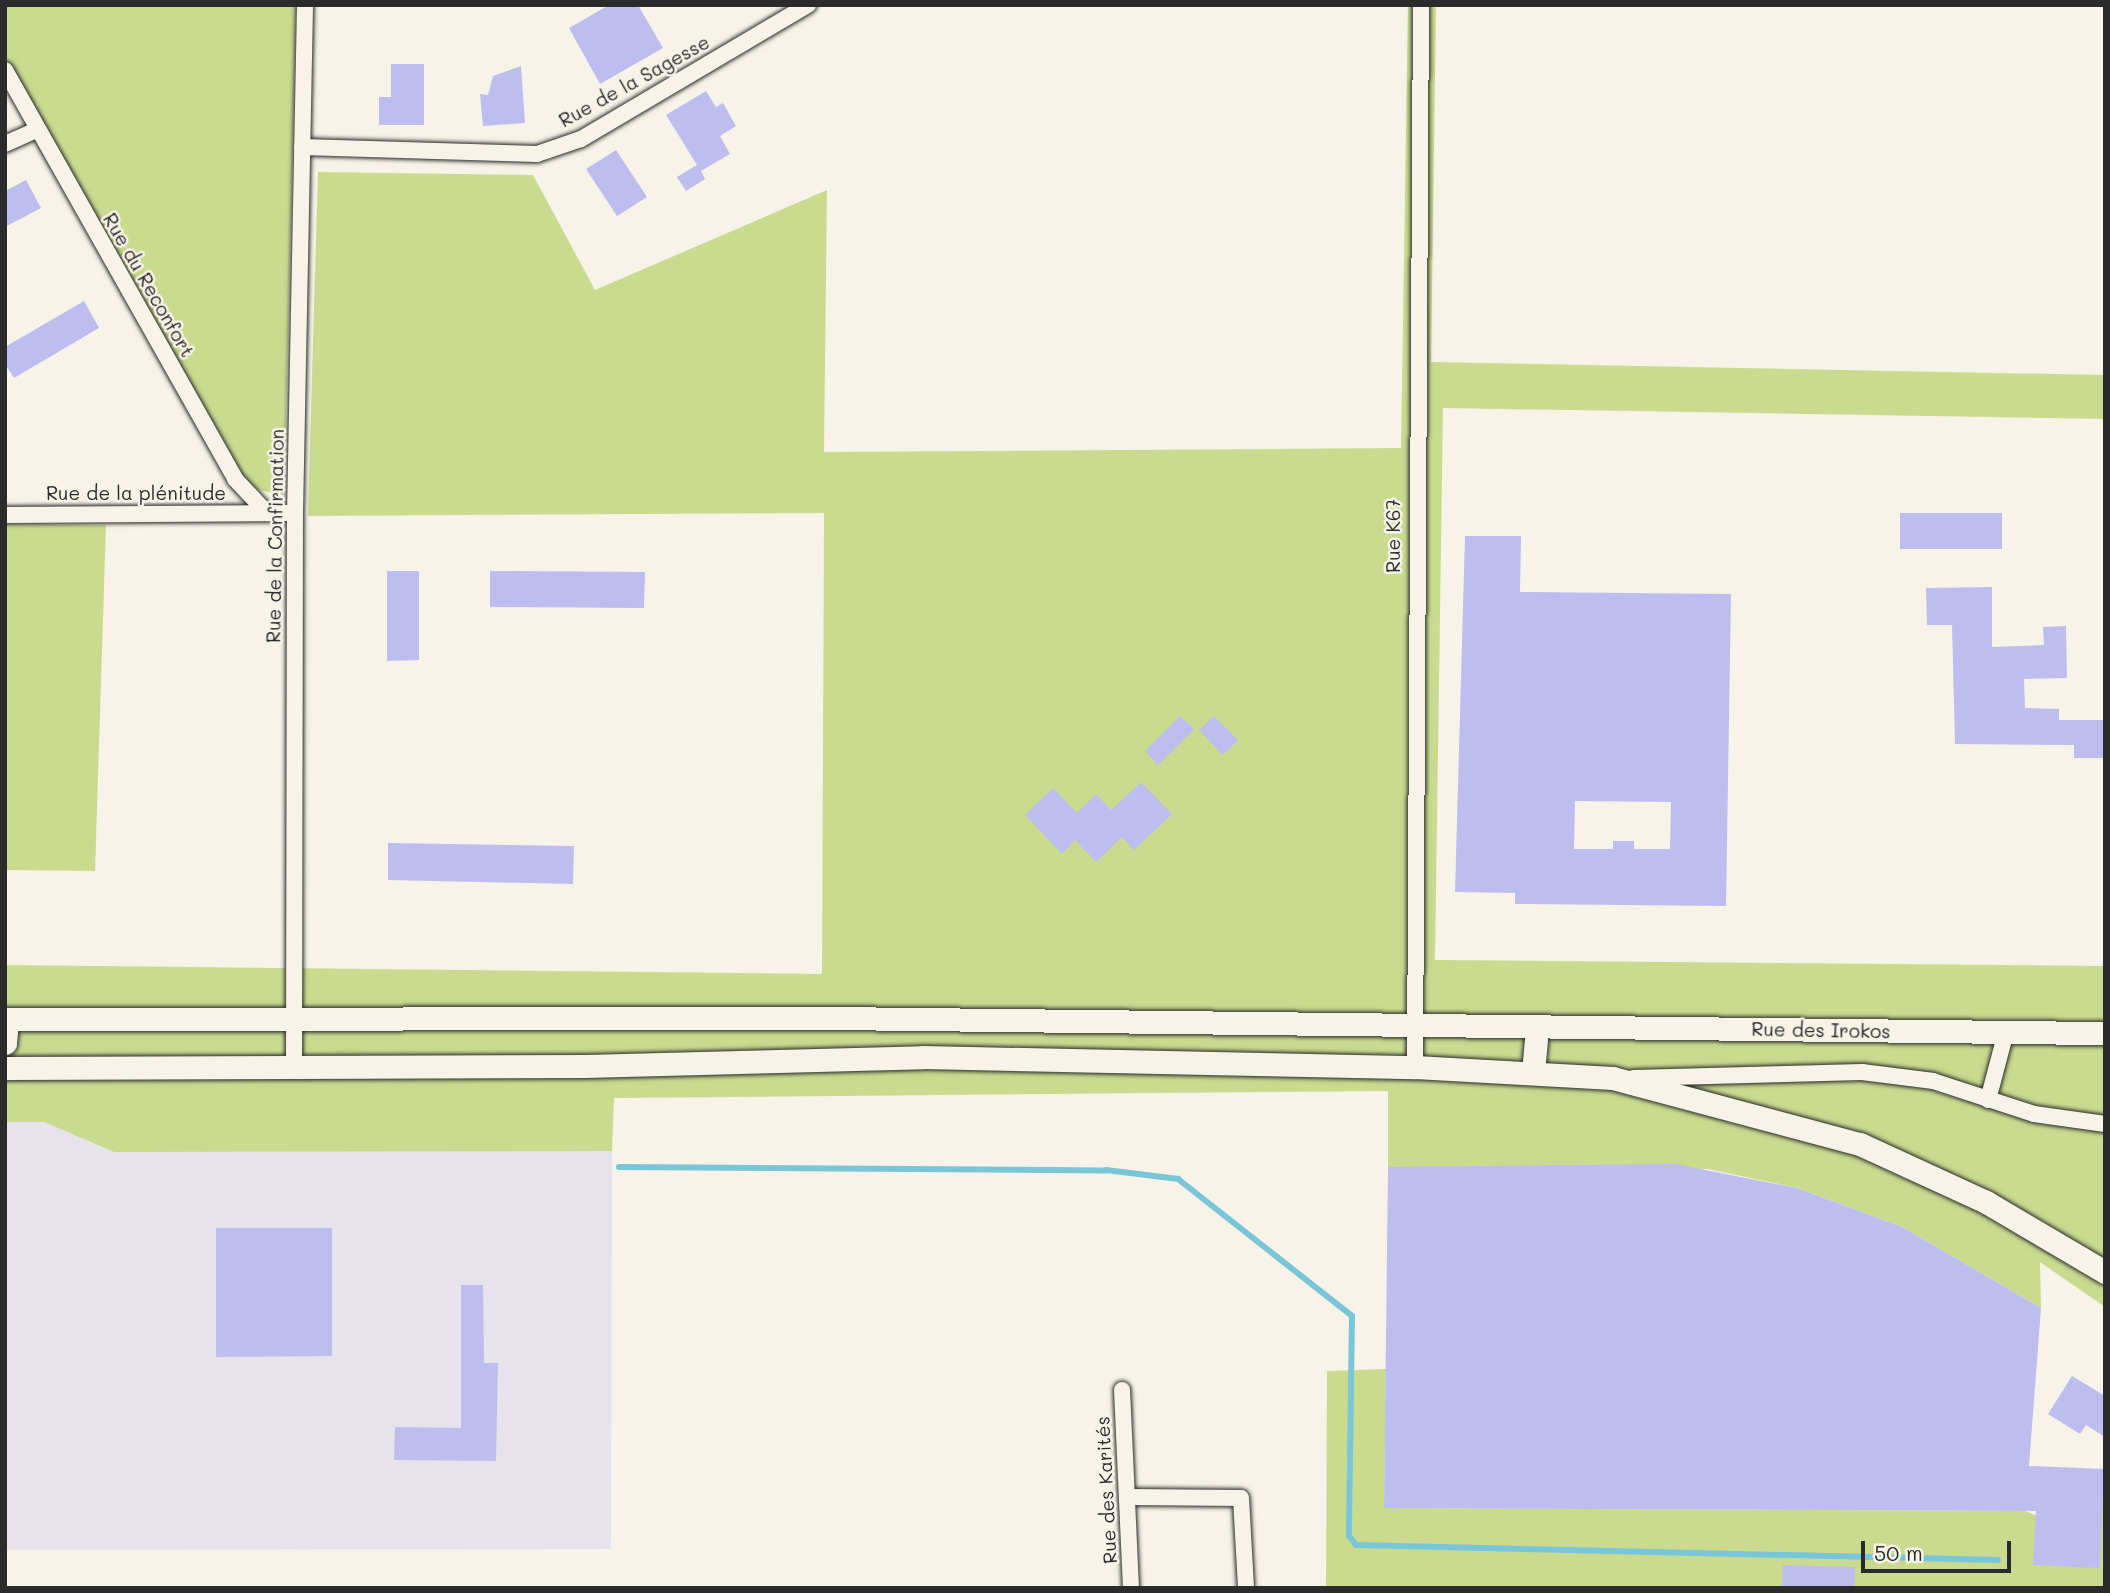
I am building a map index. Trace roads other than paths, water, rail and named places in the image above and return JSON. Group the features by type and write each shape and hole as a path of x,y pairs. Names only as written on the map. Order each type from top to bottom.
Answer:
{"main road":[{"name":"Rue des Irokos","path":"6,1019 292,1022 833,1018 1537,1029 2105,1033"},
{"path":"5,1043 6,1019"},
{"path":"1533,1072 1537,1029"},
{"path":"5,1068 294,1068 923,1057 1415,1067 1613,1078 1860,1144 1986,1202 2105,1272"}],"street":[{"name":"Rue de la Confirmation","path":"294,1068 295,513 305,5"},
{"name":"Rue de la Sagesse","path":"302,147 537,153 581,139 808,5"},
{"name":"Rue K67","path":"1415,1067 1421,5"},
{"name":"Rue du Reconfort","path":"5,70 235,479 267,513"},
{"path":"5,144 37,130"},
{"name":"Rue de la plénitude","path":"5,515 295,513"},
{"path":"1988,1100 2006,1032"},
{"path":"1613,1078 1861,1072 1933,1081 2034,1114 2105,1124"},
{"name":"Rue des Karités","path":"1122,1390 1131,1588"},
{"path":"1128,1497 1241,1498 1245,1588"}],"waterway":[{"path":"619,1167 1106,1170 1178,1179 1352,1316 1349,1536 1356,1545 1998,1560"}]}
